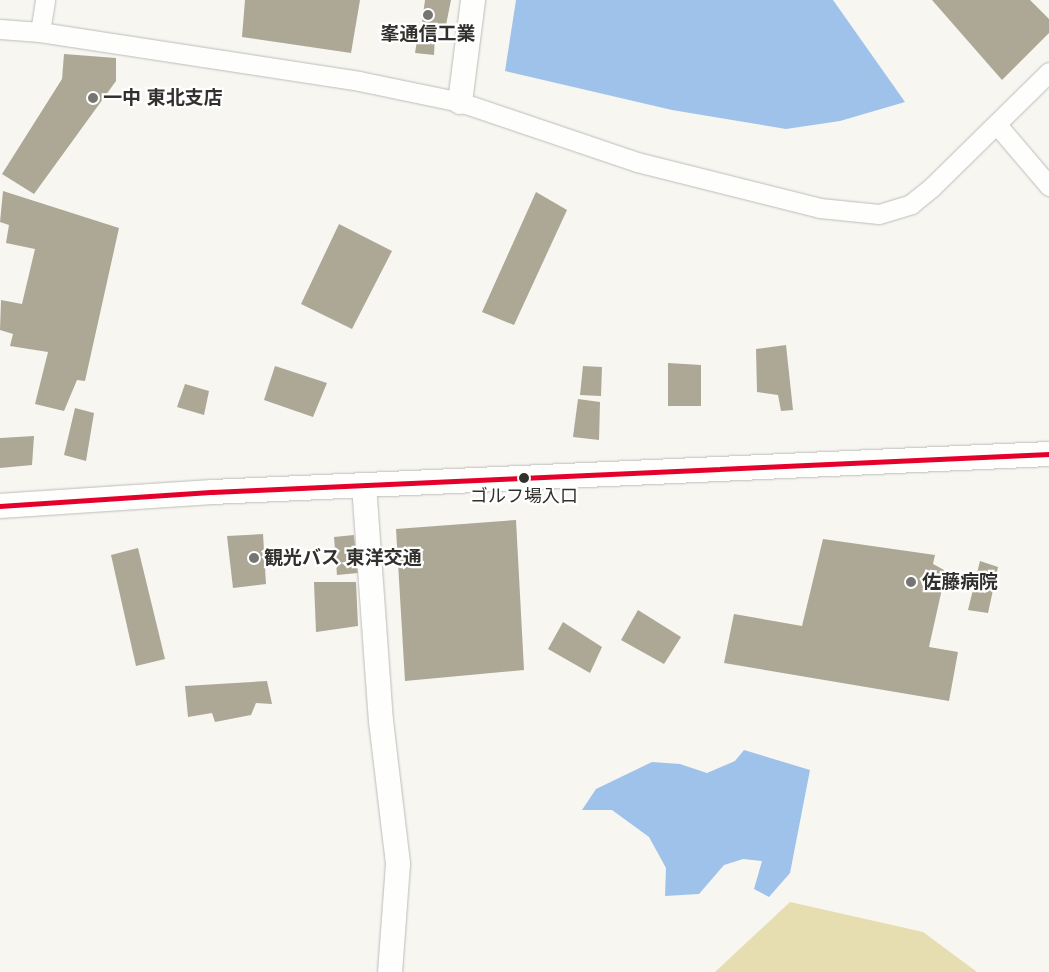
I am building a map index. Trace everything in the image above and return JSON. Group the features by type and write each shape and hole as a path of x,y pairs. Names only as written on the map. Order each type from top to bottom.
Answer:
{"street":[{"path":"40,32 45,0"},
{"path":"460,102 473,0"},
{"path":"0,29 40,32 299,70 460,102 637,162 820,208 879,214 911,204 998,126 1049,72"},
{"path":"998,126 1049,186"},
{"path":"0,506 364,485 1049,454"},
{"path":"364,485 380,721 398,864 390,972"}],"shaded area":[{"path":"790,902 923,932 977,972 715,972"}],"water":[{"path":"516,0 833,0 905,102 840,121 786,129 672,110 505,71"},
{"path":"744,750 810,770 790,873 769,897 754,889 762,861 743,859 724,865 699,894 665,896 666,868 649,837 612,810 582,810 596,789 652,762 680,764 707,773 735,761"}],"building":[{"path":"245,0 360,0 351,53 242,37"},
{"path":"425,0 451,0 446,25 422,22"},
{"path":"932,0 1030,0 1049,19 1049,33 1002,80"},
{"path":"418,34 435,35 434,55 415,53"},
{"path":"64,54 116,58 116,81 34,194 2,174 62,79"},
{"path":"3,191 119,228 85,381 77,380 64,411 35,404 48,352 10,346 13,334 0,330 1,300 22,304 35,249 6,243 9,225 0,222"},
{"path":"536,192 567,210 514,325 482,312"},
{"path":"339,224 392,251 352,329 301,304"},
{"path":"786,345 793,410 781,411 778,395 757,392 756,349"},
{"path":"668,363 701,365 701,406 668,406"},
{"path":"275,366 327,383 313,417 264,400"},
{"path":"583,366 602,367 601,396 580,395"},
{"path":"185,384 209,391 204,415 177,407"},
{"path":"578,399 600,402 599,440 573,437"},
{"path":"75,408 94,413 86,461 64,455"},
{"path":"34,436 32,465 0,468 0,438"},
{"path":"516,520 524,670 405,681 396,529"},
{"path":"263,534 266,584 233,588 227,536"},
{"path":"354,535 358,573 337,575 334,537"},
{"path":"823,539 935,555 933,564 946,571 929,647 958,652 949,701 724,663 734,614 802,626"},
{"path":"138,548 165,659 136,666 111,555"},
{"path":"980,561 998,567 988,613 968,610"},
{"path":"314,582 356,582 358,626 316,632"},
{"path":"638,610 681,637 664,664 621,640"},
{"path":"563,622 602,647 590,673 548,649"},
{"path":"267,681 272,704 256,703 251,715 215,722 212,713 188,717 185,686"}],"transit line":[{"path":"0,506 212,492 1049,454"}],"place":[{"name":"峯通信工業","path":"428,15"},
{"name":"一中 東北支店","path":"93,98"},
{"name":"ゴルフ場入口","path":"524,478"},
{"name":"観光バス 東洋交通","path":"254,558"},
{"name":"佐藤病院","path":"911,582"}]}
